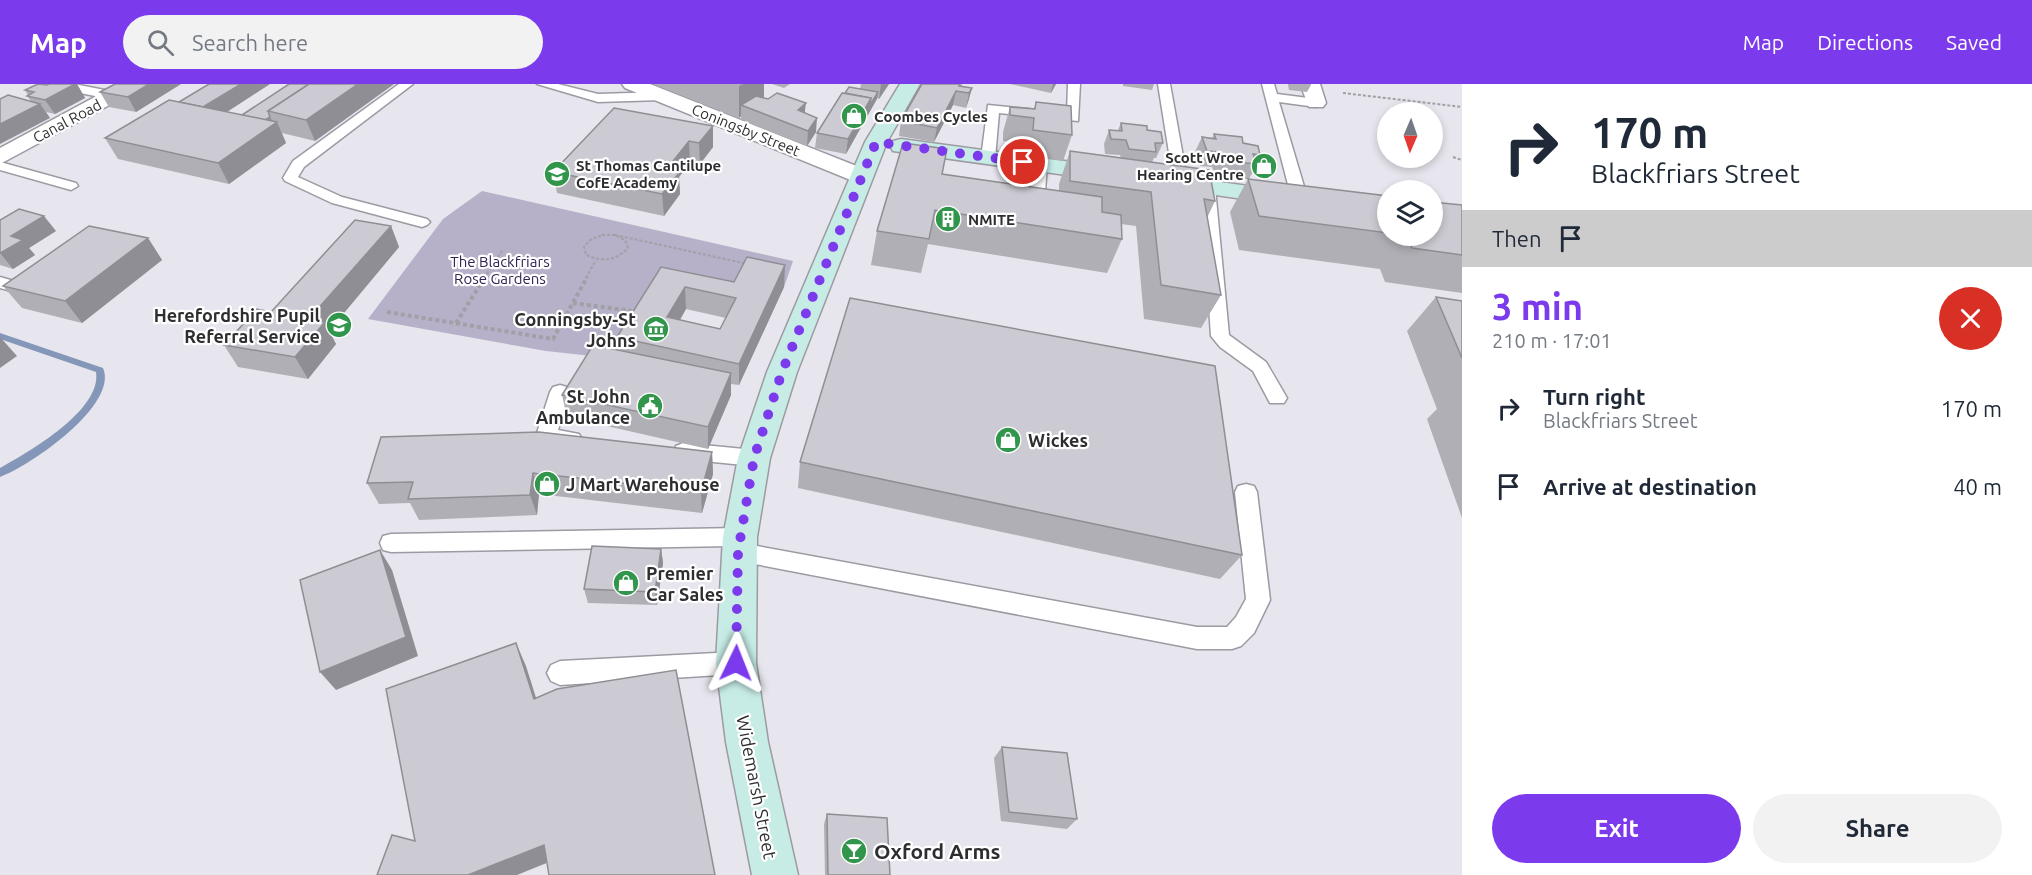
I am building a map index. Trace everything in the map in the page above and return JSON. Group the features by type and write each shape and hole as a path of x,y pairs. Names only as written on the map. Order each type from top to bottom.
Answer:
{"main road":[{"name":"Widemarsh Street","path":"775,875 747,742 736,663 739,544 754,458 782,372 876,142 910,84"},
{"path":"876,142 1311,202"}],"street":[{"name":"Canal Road","path":"0,157 134,84"},
{"name":"Coningsby Street","path":"632,84 861,176"}],"lane":[{"path":"56,84 115,96"},
{"path":"407,84 298,164 290,178 306,188 335,198 422,222"},
{"path":"543,84 598,98 663,96"},
{"path":"988,158 993,108 1073,118 1074,84"},
{"path":"1164,84 1181,184"},
{"path":"1311,202 1269,90 1312,92"},
{"path":"688,106 707,95"},
{"path":"1036,205 1040,165"},
{"path":"0,166 71,186"},
{"path":"1208,188 1220,336 1226,345 1252,358 1262,369 1277,398"},
{"path":"0,282 22,289"},
{"path":"560,392 546,436 592,441"},
{"path":"662,448 754,458"},
{"path":"391,543 739,544 1197,639 1232,638 1245,625 1258,600 1246,492"},
{"path":"560,673 736,663"}],"path":[{"path":"1312,92 1462,106"},
{"path":"1453,157 1462,160"},
{"path":"615,235 625,240 628,248 622,256 610,260 596,260 586,255 584,247 590,240 602,235 615,235 751,264"},
{"path":"456,323 502,251"},
{"path":"387,312 553,339 596,260"},
{"path":"573,303 632,311"}],"green space":[{"name":"The Blackfriars Rose Gardens","path":"482,191 793,261 784,287 734,304 663,289 620,359 546,351 368,319 443,219"}],"building":[{"path":"38,84 75,84 45,100 27,96 34,92 25,90"},
{"path":"115,84 149,84 128,97 100,92"},
{"path":"209,84 241,84 203,107 179,102"},
{"path":"289,84 309,84 268,111 270,117 265,120 242,115"},
{"path":"309,84 358,84 306,120 268,111"},
{"path":"922,84 959,84 959,86 972,88 969,93 956,91 937,128 901,121"},
{"path":"849,87 878,92 870,105 871,98 845,93"},
{"path":"777,93 806,103 798,110 817,118 808,131 741,105 756,96 768,99"},
{"path":"842,93 871,98 848,139 817,133"},
{"path":"8,95 40,104 0,124 0,99"},
{"path":"169,100 277,122 218,163 105,138"},
{"path":"1036,102 1071,106 1072,135 1033,130 1034,118 1010,115 1010,107 1035,109"},
{"path":"614,108 713,126 699,143 689,141 666,170 679,173 662,194 553,172"},
{"path":"1121,123 1147,126 1147,130 1161,132 1163,143 1155,143 1156,152 1129,149 1126,140 1111,139 1109,130 1122,131"},
{"path":"1214,134 1242,137 1243,143 1258,146 1260,155 1253,154 1257,164 1223,161 1220,152 1207,151 1202,137 1216,139"},
{"path":"903,143 947,149 942,174 1102,197 1102,212 1121,215 1122,239 935,210 929,239 877,231"},
{"path":"1070,151 1209,170 1215,201 1204,199 1221,295 1161,285 1151,192 1070,181"},
{"path":"1248,179 1377,195 1377,232 1259,216"},
{"path":"1443,203 1462,205 1462,255 1411,246 1443,246"},
{"path":"19,209 44,216 11,236 23,240 0,253 0,220"},
{"path":"355,220 391,226 308,320 325,322 295,357 224,345 257,309 271,312"},
{"path":"89,226 148,238 65,301 3,286"},
{"path":"747,257 785,265 739,364 617,337 661,267 734,282","holes":["685,287 736,298 720,329 667,317"]},
{"path":"1436,297 1462,301 1462,358"},
{"name":"Wickes","path":"850,298 1215,366 1242,555 800,462"},
{"path":"593,345 731,373 708,427 562,395"},
{"path":"539,432 712,452 701,492 533,473 530,495 408,499 413,482 367,483 381,437"},
{"name":"Premier Car Sales","path":"592,546 661,549 655,592 584,589"},
{"path":"380,550 406,637 320,672 300,580"},
{"path":"516,643 534,699 557,689 676,670 715,875 549,875 544,845 468,875 377,875 392,835 415,841 386,689"},
{"path":"1002,747 1067,753 1077,819 1009,812"},
{"name":"Oxford Arms","path":"827,814 887,818 890,875 828,875"}],"waterway":[{"path":"0,336 100,370 101,381 97,396 74,422 42,447 0,473"}],"place":[{"name":"Coombes Cycles","path":"854,116"},
{"name":"Scott Wroe Hearing Centre","path":"1264,166"},
{"name":"St Thomas Cantilupe CofE Academy","path":"557,174"},
{"name":"NMITE","path":"948,219"},
{"name":"Herefordshire Pupil Referral Service","path":"339,325"},
{"name":"Conningsby-St Johns","path":"656,329"},
{"name":"St John Ambulance","path":"650,406"},
{"name":"Wickes","path":"1008,440"},
{"name":"J Mart Warehouse","path":"547,484"},
{"name":"Premier Car Sales","path":"626,583"},
{"name":"Oxford Arms","path":"854,851"}],"route":[{"path":"736,663 738,552 754,458 782,372 876,142 1023,162"}]}
